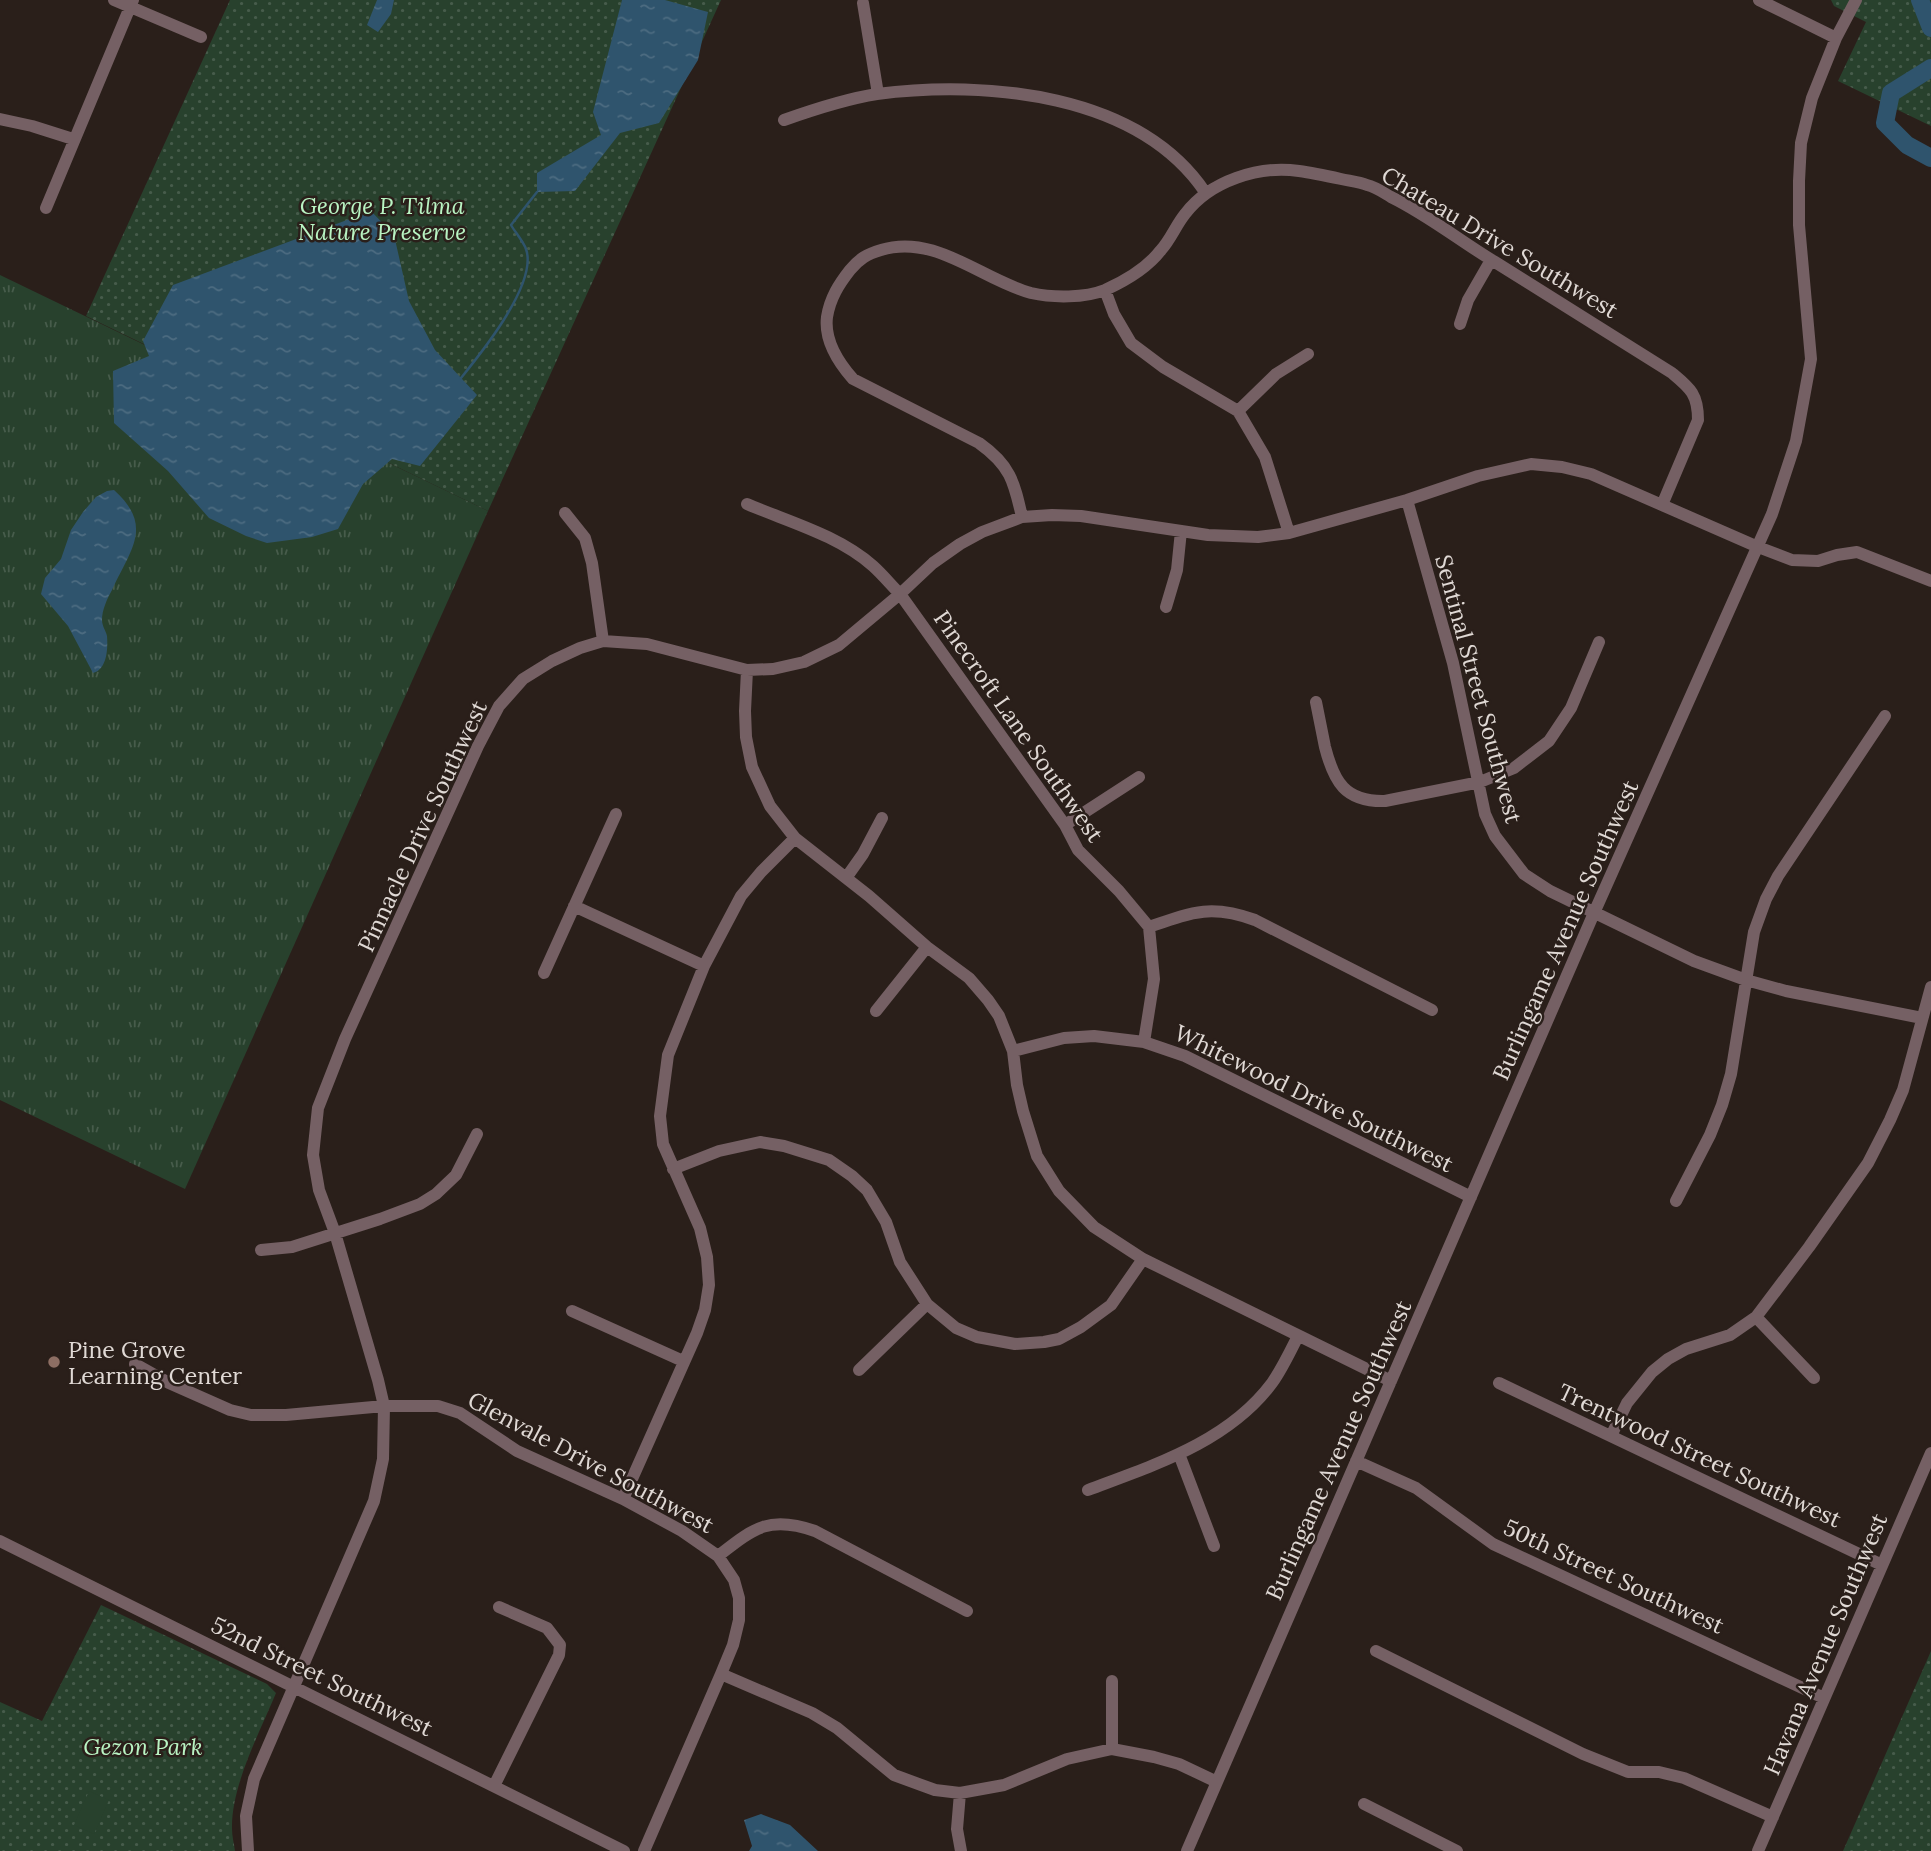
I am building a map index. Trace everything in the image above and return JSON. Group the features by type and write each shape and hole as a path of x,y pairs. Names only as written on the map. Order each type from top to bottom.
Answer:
{"street":[{"path":"114,0 132,3 201,37"},
{"path":"1759,0 1836,38"},
{"name":"Burlingame Avenue Southwest","path":"1187,1851 1776,502 1796,441 1811,359 1799,225 1801,143 1812,99 1836,38 1856,0"},
{"path":"46,208 132,3"},
{"path":"863,3 877,94"},
{"path":"784,120 829,104 877,94 955,88 1005,92 1082,108 1152,138 1195,177 1205,192"},
{"path":"0,119 73,139"},
{"name":"Chateau Drive Southwest","path":"1022,517 1016,490 1007,468 993,453 979,443 853,379 840,364 828,336 827,319 838,284 860,258 889,247 903,246 941,253 991,278 1032,293 1085,296 1105,290 1132,276 1153,259 1172,236 1185,214 1205,192 1229,180 1252,173 1278,170 1298,170 1367,184 1409,205 1491,260 1672,373 1691,389 1698,405 1698,420 1662,505"},
{"path":"1460,324 1468,300 1491,260"},
{"path":"1105,290 1114,314 1131,343 1163,367 1238,411 1265,457 1289,533"},
{"path":"1238,411 1276,374 1308,354"},
{"name":"Pinnacle Drive Southwest","path":"248,1851 246,1816 251,1788 374,1501 383,1459 384,1406 378,1380 335,1233 318,1190 313,1155 318,1108 345,1039 478,746 499,706 523,679 552,661 603,641 647,644 747,670 788,666 823,654 839,645 933,563 960,544 982,532 1022,517 1081,516 1208,535 1258,537 1289,533 1407,500 1478,476 1531,464 1562,467 1591,474 1792,560 1818,561 1857,552 1931,581"},
{"name":"Sentinal Street Southwest","path":"1407,500 1453,663 1485,814 1495,835 1524,874 1594,914 1694,961 1746,980 1786,991 1922,1018"},
{"name":"Pinecroft Lane Southwest","path":"747,504 844,546 872,565 900,594 1065,825 1078,850 1119,891 1149,927"},
{"path":"565,513 585,538 592,563 603,641"},
{"path":"1166,607 1177,570 1181,531"},
{"path":"1316,702 1330,766 1339,784 1348,793 1372,802 1385,801 1480,782 1514,768 1549,741 1571,708 1599,642"},
{"path":"747,670 746,737 752,767 770,806 795,838 968,978 988,1000 999,1016 1013,1051 1017,1085 1037,1156 1059,1191 1094,1227 1143,1259 1391,1381"},
{"path":"1676,1201 1710,1135 1722,1105 1731,1074 1754,932 1766,899 1778,876 1885,716"},
{"path":"1065,825 1139,777"},
{"path":"544,972 616,814"},
{"path":"846,878 863,854 882,818"},
{"path":"623,1499 697,1333 705,1310 709,1285 707,1257 700,1228 663,1144 660,1116 667,1055 704,966 741,896 795,838"},
{"path":"574,906 704,966"},
{"path":"1144,1042 1154,979 1149,927 1199,911 1227,911 1255,920 1432,1010"},
{"path":"876,1011 928,947"},
{"path":"1611,1436 1627,1403 1652,1372 1685,1349 1730,1335 1756,1317 1809,1247 1868,1163 1903,1090 1931,987"},
{"name":"Whitewood Drive Southwest","path":"1013,1051 1064,1038 1094,1036 1144,1042 1185,1056 1471,1197"},
{"path":"261,1250 292,1247 420,1204 436,1194 456,1175 477,1134"},
{"path":"673,1169 719,1151 760,1142 784,1146 829,1160 867,1190 886,1223 900,1262 927,1304 956,1328 977,1337 1014,1344 1059,1339 1082,1327 1111,1305 1143,1259"},
{"path":"859,1370 927,1304"},
{"path":"572,1311 683,1361"},
{"path":"1756,1317 1814,1378"},
{"path":"1088,1490 1179,1454 1220,1432 1248,1409 1271,1384 1298,1336"},
{"name":"Glenvale Drive Southwest","path":"135,1364 230,1410 251,1415 286,1415 384,1406 438,1406 460,1413 517,1451 623,1499 682,1531 718,1556 734,1580 740,1620 721,1674 644,1851"},
{"name":"Trentwood Street Southwest","path":"1499,1383 1882,1565"},
{"name":"Havana Avenue Southwest","path":"1758,1851 1931,1453"},
{"path":"1179,1454 1214,1546"},
{"name":"50th Street Southwest","path":"1356,1461 1416,1488 1493,1545 1824,1698"},
{"path":"718,1556 745,1535 764,1525 798,1525 815,1531 967,1611"},
{"name":"52nd Street Southwest","path":"0,1541 624,1851"},
{"path":"494,1786 559,1655 559,1645 547,1628 499,1607"},
{"path":"1376,1651 1583,1754 1628,1772 1660,1773 1684,1778 1773,1817"},
{"path":"721,1674 812,1713 837,1728 894,1775 934,1790 960,1793 1004,1785 1067,1759 1112,1749 1179,1764 1217,1782"},
{"path":"1112,1681 1112,1749"},
{"path":"960,1793 957,1829 961,1851"},
{"path":"1364,1804 1437,1847 1457,1851"}],"green space":[{"name":"George P. Tilma Nature Preserve","path":"230,0 721,0 488,511 86,316"},
{"path":"1831,0 1931,0 1931,126 1838,81 1866,22 1834,6"},
{"path":"0,275 488,511 185,1189 0,1100"},
{"name":"Gezon Park","path":"101,1605 267,1684 276,1693 247,1760 236,1795 232,1829 235,1851 0,1851 0,1702 42,1721"},
{"path":"1931,1651 1931,1851 1843,1851"},
{"path":"89,1791 109,1800 94,1834 74,1825"}],"water":[{"path":"377,0 394,0 391,14 378,32 367,25"},
{"path":"622,0 665,0 708,12 698,60 659,123 620,133 575,191 537,192 537,173 601,135 593,112"},
{"path":"371,211 394,235 409,301 435,350 477,395 420,466 392,459 363,484 338,529 312,537 267,543 246,536 209,518 168,471 114,423 113,371 149,356 143,341 173,285"},
{"path":"114,490 133,515 135,538 132,550 104,608 102,620 107,636 107,652 104,663 93,673 68,626 41,594 45,578 61,559 71,530 83,512 96,497"},
{"path":"761,1814 790,1825 818,1851 749,1851 752,1846 744,1820"}],"waterway":[{"path":"1920,0 1931,28"},
{"path":"1931,68 1891,93 1885,123 1907,145 1931,158"},
{"path":"461,378 506,316 524,280 528,263 526,249 511,225 537,192"}],"place":[{"name":"Pine Grove Learning Center","path":"54,1362"}]}
